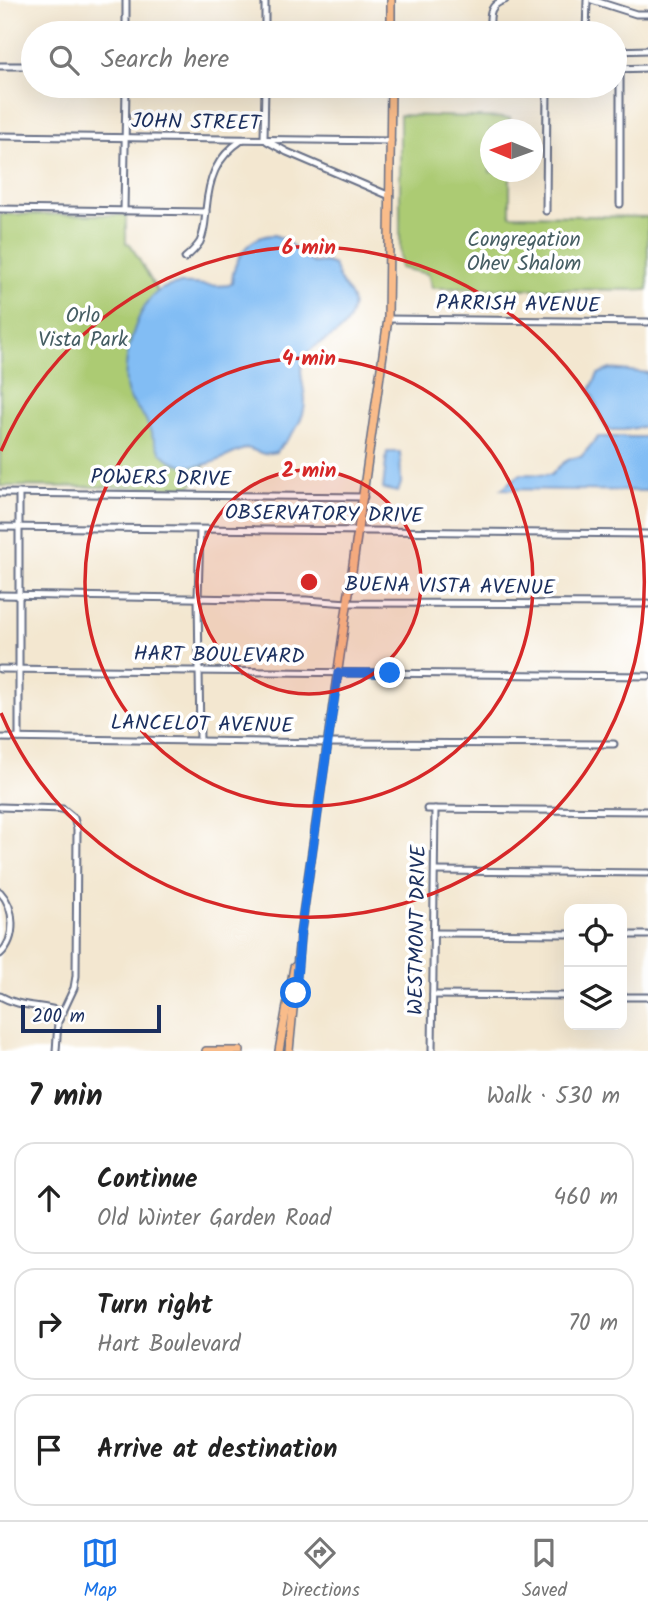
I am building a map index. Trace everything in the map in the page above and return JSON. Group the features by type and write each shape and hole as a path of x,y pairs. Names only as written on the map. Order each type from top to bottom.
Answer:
{"main road":[{"path":"391,0 391,21"},
{"path":"279,1051 300,936 388,319 391,98"},
{"path":"289,1051 300,936"},
{"path":"206,1051 240,1051"}],"street":[{"path":"126,21 127,0"},
{"path":"265,0 265,21"},
{"path":"383,0 391,0"},
{"path":"490,21 490,10 496,3 505,0"},
{"path":"586,21 585,6 590,0 604,2 636,14 648,14"},
{"path":"627,51 648,50"},
{"path":"0,66 21,66"},
{"path":"627,69 648,68"},
{"path":"124,211 126,98"},
{"path":"265,98 264,139 287,152 390,197"},
{"path":"546,211 547,98"},
{"path":"618,98 620,204"},
{"name":"JOHN STREET","path":"0,136 391,141"},
{"path":"186,258 199,243 206,224 206,212 217,163 222,155 243,139"},
{"path":"287,152 290,140"},
{"path":"0,209 206,212"},
{"name":"PARRISH AVENUE","path":"388,319 648,322"},
{"name":"POWERS DRIVE","path":"0,493 364,498"},
{"path":"19,493 19,738"},
{"name":"OBSERVATORY DRIVE","path":"0,527 648,534"},
{"path":"200,530 200,740"},
{"name":"BUENA VISTA AVENUE","path":"0,595 348,603 648,604"},
{"name":"HART BOULEVARD","path":"0,669 648,676"},
{"name":"LANCELOT AVENUE","path":"0,738 614,744"},
{"path":"0,807 63,809 74,818 77,829 76,976 74,988 58,1022 56,1051"},
{"path":"427,809 648,811"},
{"name":"WESTMONT DRIVE","path":"432,1051 435,809"},
{"path":"435,871 648,873"},
{"path":"0,892 11,908 12,934 0,954"},
{"path":"434,933 564,934"},
{"path":"627,935 648,935"},
{"path":"433,995 564,996"},
{"path":"0,996 12,1003 45,1006 63,1012"},
{"path":"627,997 648,997"}],"green space":[{"name":"Congregation Ohev Shalom","path":"400,115 510,118 480,119 480,182 510,182 510,215 648,217 648,290 432,288 428,274 400,268"},
{"name":"Orlo Vista Park","path":"0,214 126,215 126,243 130,244 177,325 216,447 190,488 0,486"}],"water":[{"path":"274,235 282,238 313,263 326,262 334,265 352,300 349,319 338,333 309,351 304,358 301,368 305,401 302,416 276,452 264,454 247,448 199,466 172,461 160,451 146,420 128,394 128,353 137,322 151,297 169,286 229,285 244,250 257,239"},
{"path":"610,369 648,373 648,426 608,430 605,426 590,390 598,374"},
{"path":"598,437 648,437 648,491 501,489 521,474 551,475 568,460 581,457"},
{"path":"387,452 400,452 401,483 398,492 383,489"}],"route":[{"path":"296,993 300,936 338,673 390,673"}]}
